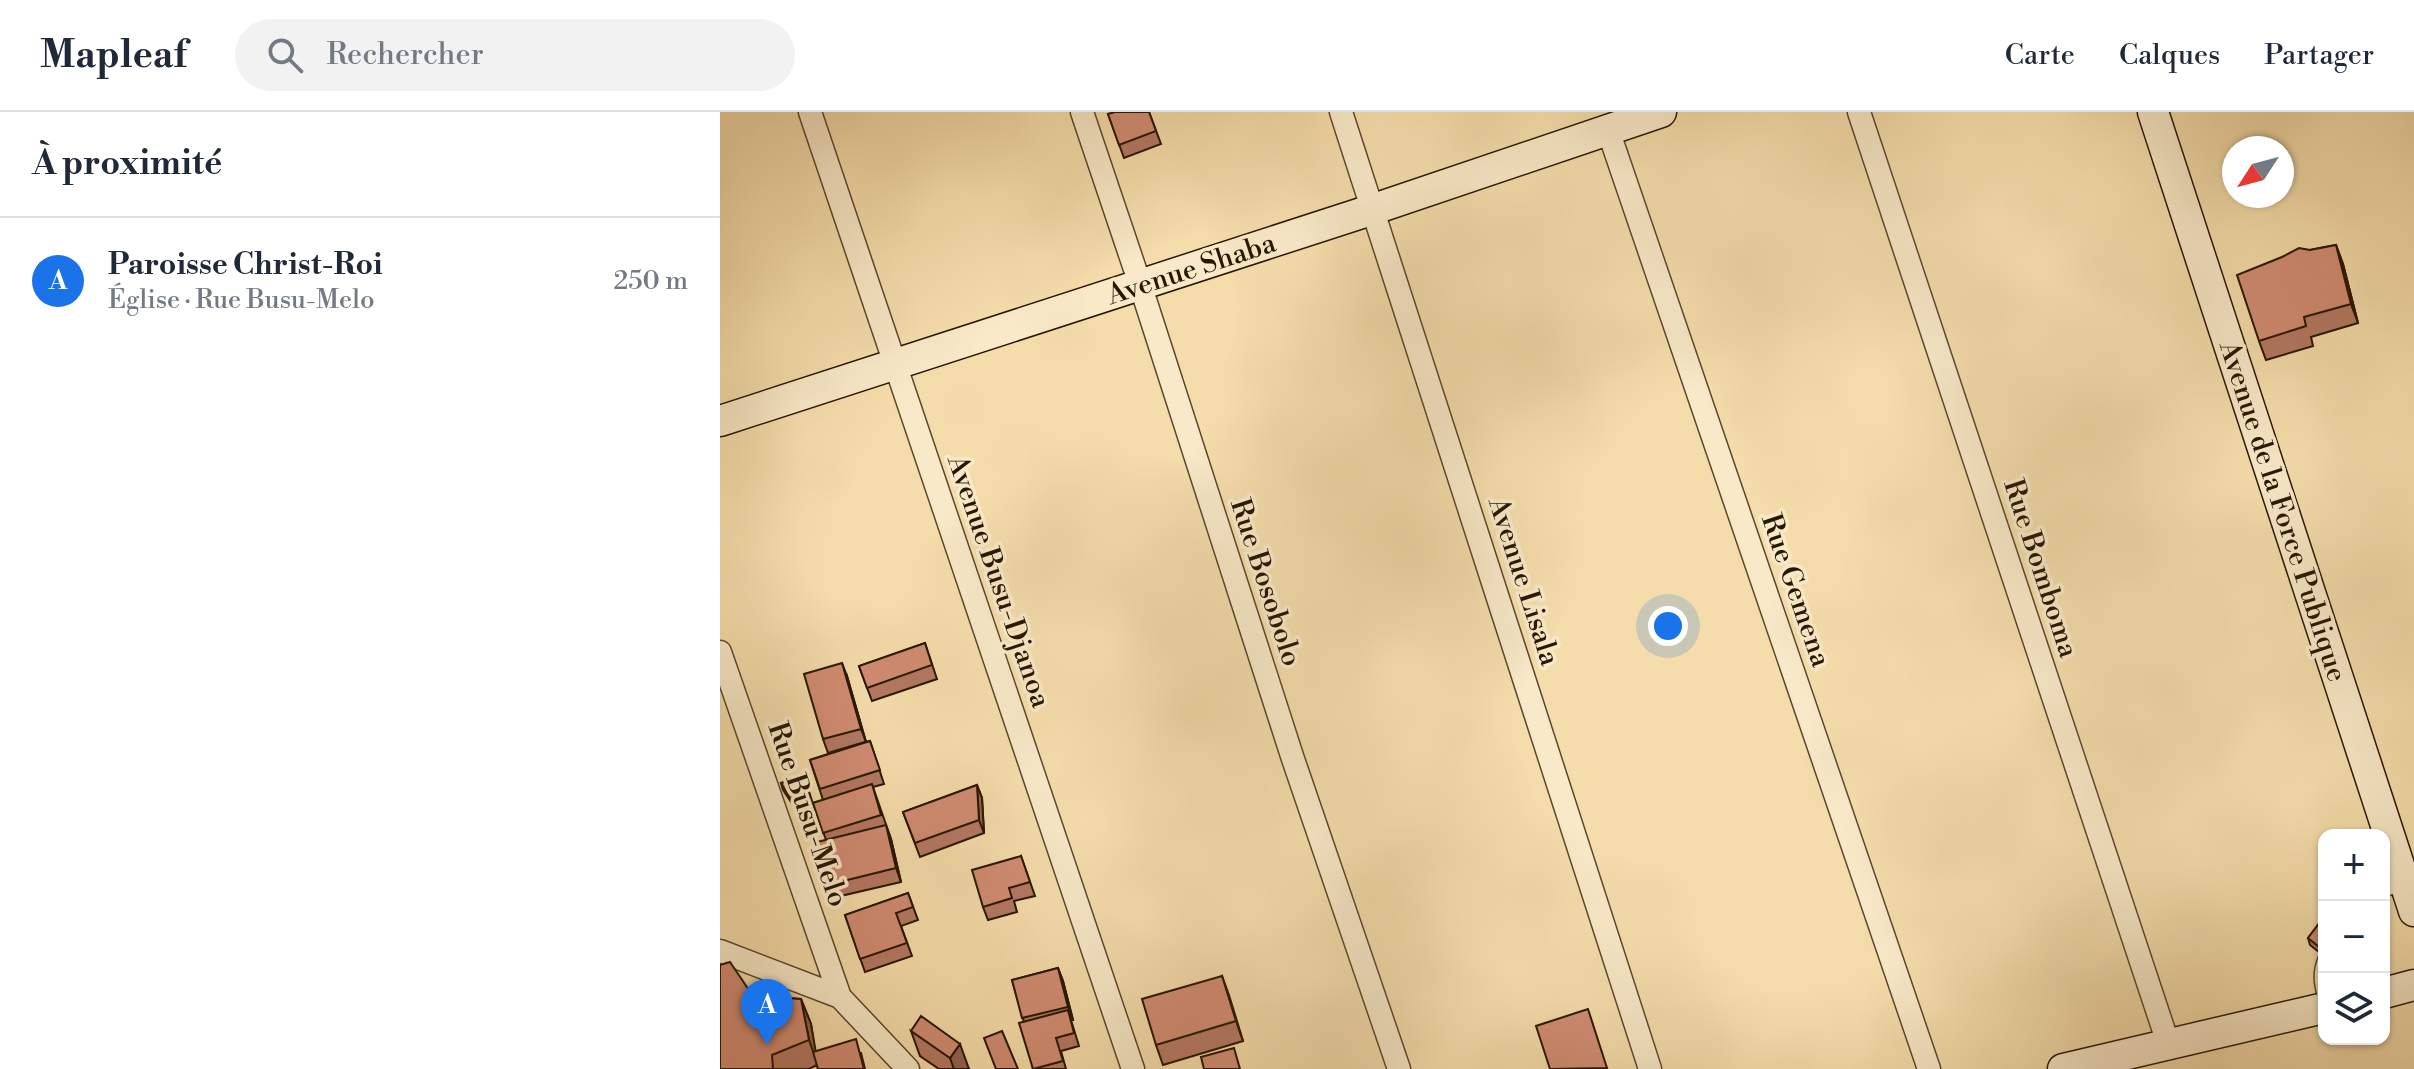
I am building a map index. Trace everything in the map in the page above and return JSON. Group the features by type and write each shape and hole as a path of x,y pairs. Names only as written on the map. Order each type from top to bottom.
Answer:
{"street":[{"name":"Avenue Busu-Djanoa","path":"810,112 1133,1069"},
{"name":"Rue Bosobolo","path":"1082,112 1292,756 1399,1069"},
{"name":"Avenue Lisala","path":"1341,112 1650,1069"},
{"name":"Avenue Shaba","path":"720,421 1374,209 1661,112"},
{"name":"Rue Bomboma","path":"1859,112 2168,1043"},
{"name":"Avenue de la Force Publique","path":"2153,112 2400,846 2401,895"},
{"name":"Rue Gemena","path":"1608,130 1929,1069"},
{"name":"Rue Busu-Melo","path":"720,652 840,997"},
{"path":"720,951 840,997 908,1069"},
{"path":"2390,991 2414,985"},
{"path":"2063,1069 2318,1009"}],"building":[{"path":"1149,112 1156,131 1119,145 1108,114"},
{"path":"2336,245 2351,304 2304,317 2306,326 2259,341 2237,275 2299,248 2310,250"},
{"path":"925,643 932,665 867,688 859,666"},
{"path":"842,663 861,729 823,739 804,674"},
{"path":"870,741 880,770 820,789 810,760"},
{"path":"804,776 810,797 792,802 781,783"},
{"path":"872,784 881,815 823,833 813,803"},
{"path":"977,785 979,820 915,843 903,812"},
{"path":"886,825 896,868 827,885 817,842"},
{"path":"1021,856 1030,882 1009,888 1012,898 983,907 972,870"},
{"path":"908,893 913,907 896,913 907,943 860,959 845,915"},
{"path":"2318,925 2318,946 2308,938"},
{"path":"730,962 753,996 801,999 809,1040 772,1055 773,1069 720,1069 720,965"},
{"path":"1058,968 1068,1007 1022,1018 1012,980"},
{"path":"1222,976 1236,1021 1156,1045 1142,999"},
{"path":"1588,1009 1607,1068 1550,1069 1536,1026"},
{"path":"1068,1010 1074,1033 1056,1038 1063,1061 1033,1069 1019,1023"},
{"path":"921,1016 960,1044 950,1058 911,1031"},
{"path":"1002,1031 1018,1069 996,1069 984,1038"},
{"path":"856,1039 864,1069 818,1069 813,1052"},
{"path":"1234,1048 1240,1069 1204,1069 1201,1057"}],"place":[{"name":"Paroisse Christ-Roi","path":"767,1045"}]}
